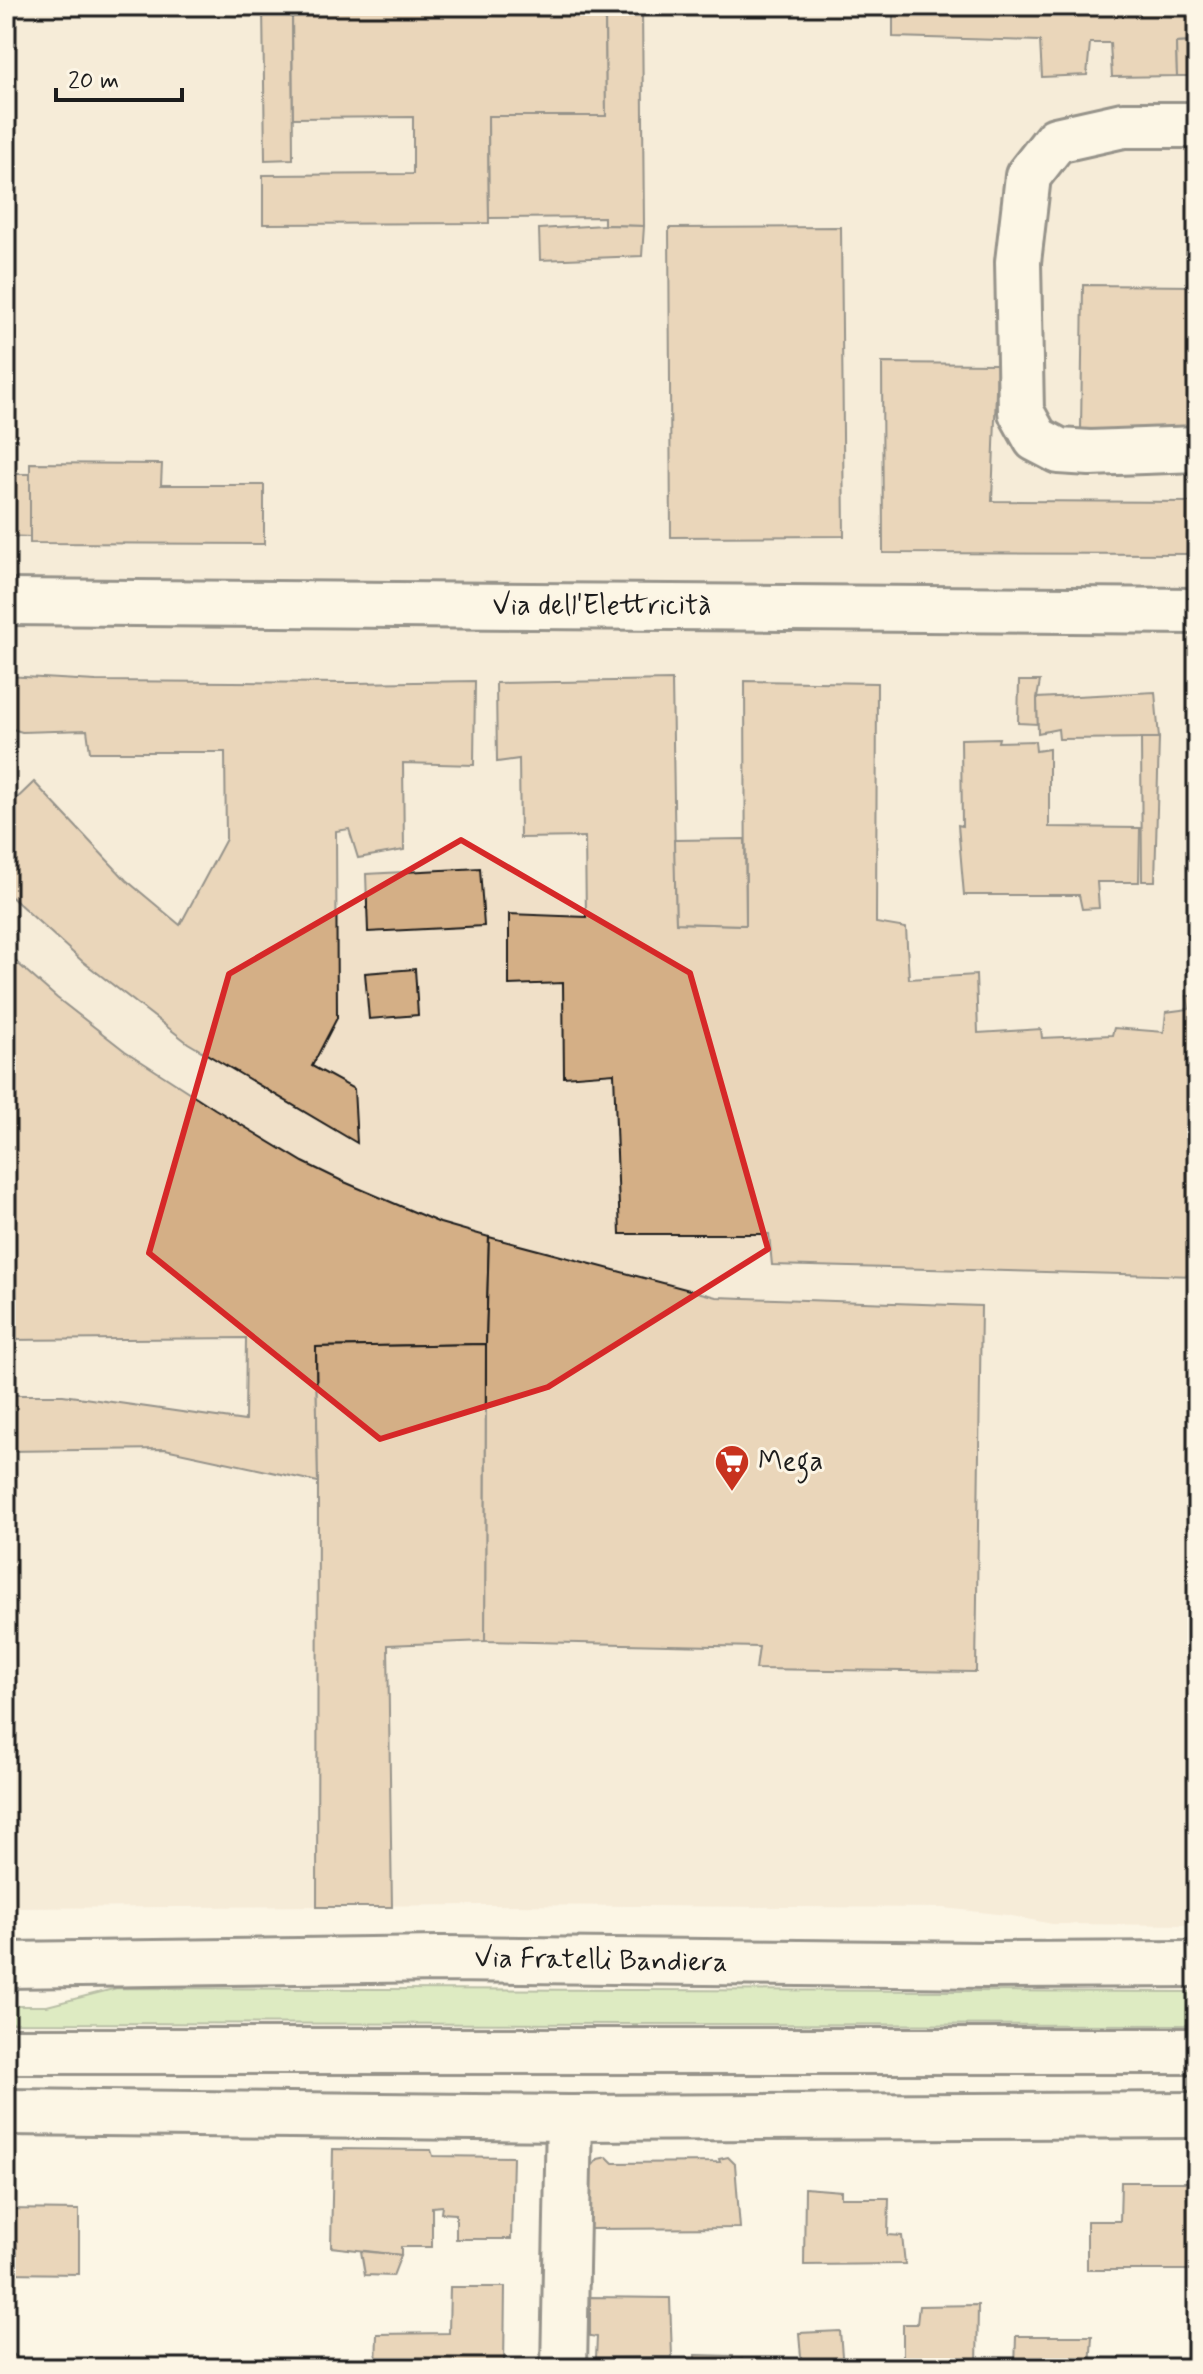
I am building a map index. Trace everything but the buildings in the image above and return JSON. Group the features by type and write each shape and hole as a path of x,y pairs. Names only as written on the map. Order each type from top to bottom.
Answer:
{"street":[{"path":"1197,125 1123,125 1056,140 1028,176 1018,262 1021,412 1036,439 1059,451 1090,453 1197,449"},
{"name":"Via dell'Elettricità","path":"6,602 1197,611"},
{"name":"Via Fratelli Bandiera","path":"6,1965 441,1959 1197,1964"},
{"path":"6,2051 1197,2051"},
{"path":"6,2112 569,2118 1197,2115"},
{"path":"564,2368 569,2118"}],"highlighted area":[{"path":"461,840 690,973 768,1249 548,1387 380,1439 149,1253 229,974"}],"shaded area":[{"path":"6,6 1197,6 1197,1925 1052,1924 944,1908 488,1905 6,1908"}],"green space":[{"path":"117,1988 1197,1992 1197,2025 6,2023 6,2006 47,2006"}],"place":[{"name":"Mega","path":"732,1493"}]}
